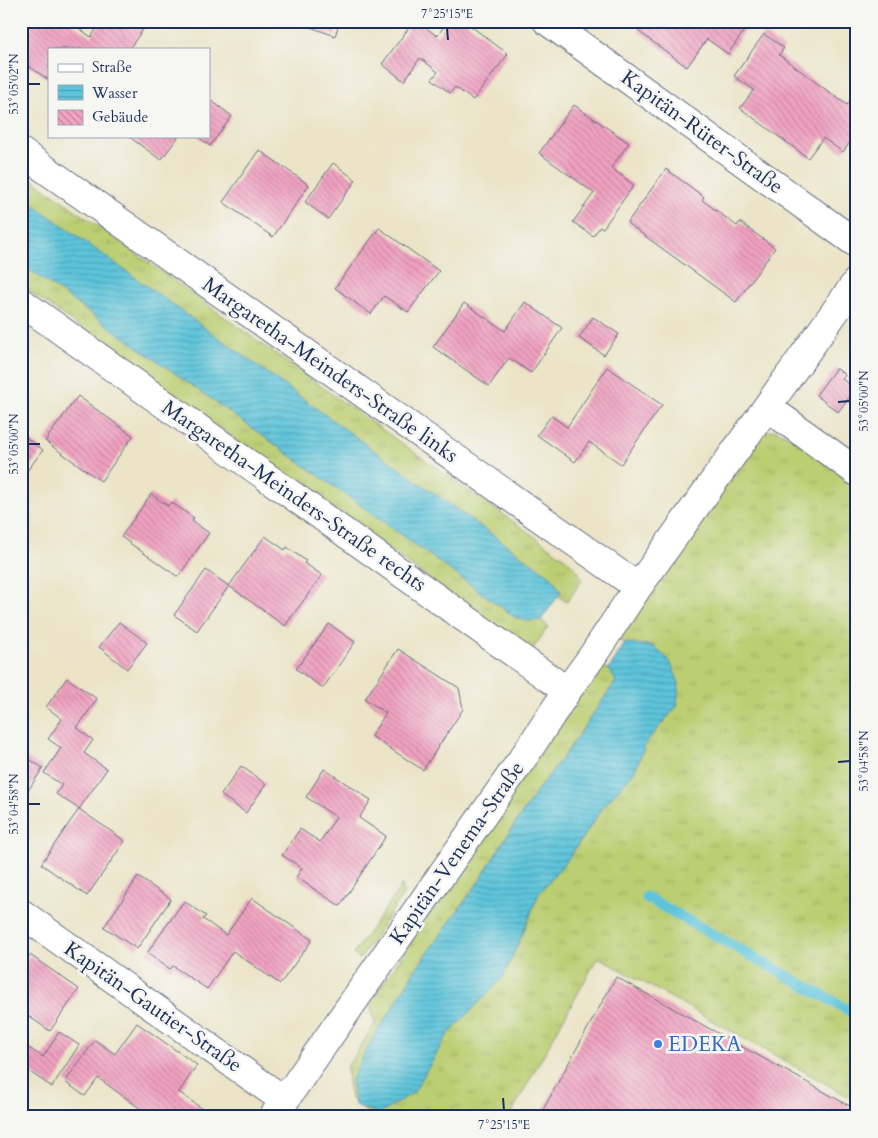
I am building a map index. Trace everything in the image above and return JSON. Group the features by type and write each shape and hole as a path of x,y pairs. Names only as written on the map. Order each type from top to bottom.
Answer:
{"street":[{"name":"Kapitän-Rüter-Straße","path":"547,21 857,244"},
{"name":"Margaretha-Meinders-Straße links","path":"21,152 638,587"},
{"path":"638,587 857,281"},
{"name":"Margaretha-Meinders-Straße rechts","path":"21,302 568,691"},
{"path":"767,407 857,472"},
{"name":"Kapitän-Venema-Straße","path":"279,1109 592,658 638,587"},
{"name":"Kapitän-Gautier-Straße","path":"21,913 279,1109"}],"green space":[{"path":"21,171 344,403 565,558 578,571 582,580 567,602 558,596 541,619 548,627 531,652 21,285"},
{"path":"775,430 789,436 857,484 857,1101 598,957 509,1117 372,1117 351,1099 347,1067 375,1024 370,1003 598,667 609,669 616,681 539,788 480,880 415,970 372,1039 522,935 539,893 571,855 606,803 634,772 647,741 677,706 653,646 625,643 617,639 763,433"},
{"path":"402,885 404,893 360,959 353,954"}],"water":[{"path":"21,196 553,578 561,592 541,620 528,621 516,618 21,264"},
{"path":"625,643 653,646 670,661 679,683 677,706 647,741 634,772 606,803 567,860 539,893 503,977 447,1036 414,1092 379,1114 355,1105 351,1081 372,1039 415,970 480,880 539,788 616,681 609,669"}],"building":[{"path":"21,21 69,21 91,37 102,21 135,21 144,28 130,48 48,48 48,79 21,61"},
{"path":"294,21 340,21 335,36"},
{"path":"414,21 417,21 437,36 448,21 464,21 508,54 473,100 455,87 450,93 432,79 438,72 420,58 404,81 382,64"},
{"path":"645,21 716,21 718,23 719,21 751,21 728,54 707,39 687,67 638,31"},
{"path":"764,34 784,48 779,55 847,105 852,98 857,102 857,133 843,152 823,138 808,158 740,108 754,90 734,76"},
{"path":"210,100 232,116 210,146 200,138 210,138"},
{"path":"574,105 629,143 611,168 634,185 603,228 600,227 593,236 573,222 594,193 539,153"},
{"path":"131,138 178,138 161,160"},
{"path":"259,150 309,185 273,237 223,202"},
{"path":"333,163 356,180 328,219 305,202"},
{"path":"666,169 704,197 702,200 737,226 740,222 775,248 736,302 627,223"},
{"path":"379,228 439,271 408,312 384,296 371,314 335,288"},
{"path":"525,302 562,328 531,373 509,358 489,386 433,347 464,303 505,331"},
{"path":"593,317 619,334 604,355 579,338"},
{"path":"857,366 857,384 848,377"},
{"path":"607,367 662,405 621,464 589,442 575,462 537,435 551,416 567,427"},
{"path":"836,368 845,375 842,379 856,389 838,412 816,395"},
{"path":"78,396 133,436 101,481 45,441"},
{"path":"21,434 43,450 21,479"},
{"path":"151,494 168,506 171,502 194,518 192,521 209,533 178,577 121,537"},
{"path":"265,536 285,550 287,547 306,561 304,563 322,575 285,626 229,586"},
{"path":"206,570 229,586 197,631 174,615"},
{"path":"119,622 147,643 127,669 99,647"},
{"path":"329,624 355,642 323,688 296,669"},
{"path":"398,649 459,688 463,709 423,770 371,736 386,713 365,699"},
{"path":"67,678 97,699 77,728 93,740 84,753 107,769 79,809 56,794 62,785 44,773 61,748 48,739 62,719 46,707"},
{"path":"21,754 43,768 21,801"},
{"path":"241,766 266,784 246,813 221,795"},
{"path":"324,769 371,800 359,818 386,836 340,906 296,877 302,868 282,855 300,829 320,842 336,817 306,797"},
{"path":"79,809 125,841 87,896 41,864"},
{"path":"138,877 171,899 137,949 104,927"},
{"path":"252,898 312,940 280,984 233,951 207,989 173,966 170,969 147,953 184,901 206,916 203,919 226,935"},
{"path":"30,955 79,989 50,1031 21,1011 21,968"},
{"name":"EDEKA","path":"616,977 857,1110 857,1117 539,1117"},
{"path":"137,1023 197,1065 179,1092 201,1108 195,1117 152,1117 98,1078 85,1096 65,1082 95,1040 115,1054"},
{"path":"59,1032 79,1045 52,1087 21,1066 21,1060 29,1048 43,1057"}],"waterway":[{"path":"646,897 857,1015"}],"place":[{"name":"EDEKA","path":"658,1044"}]}
